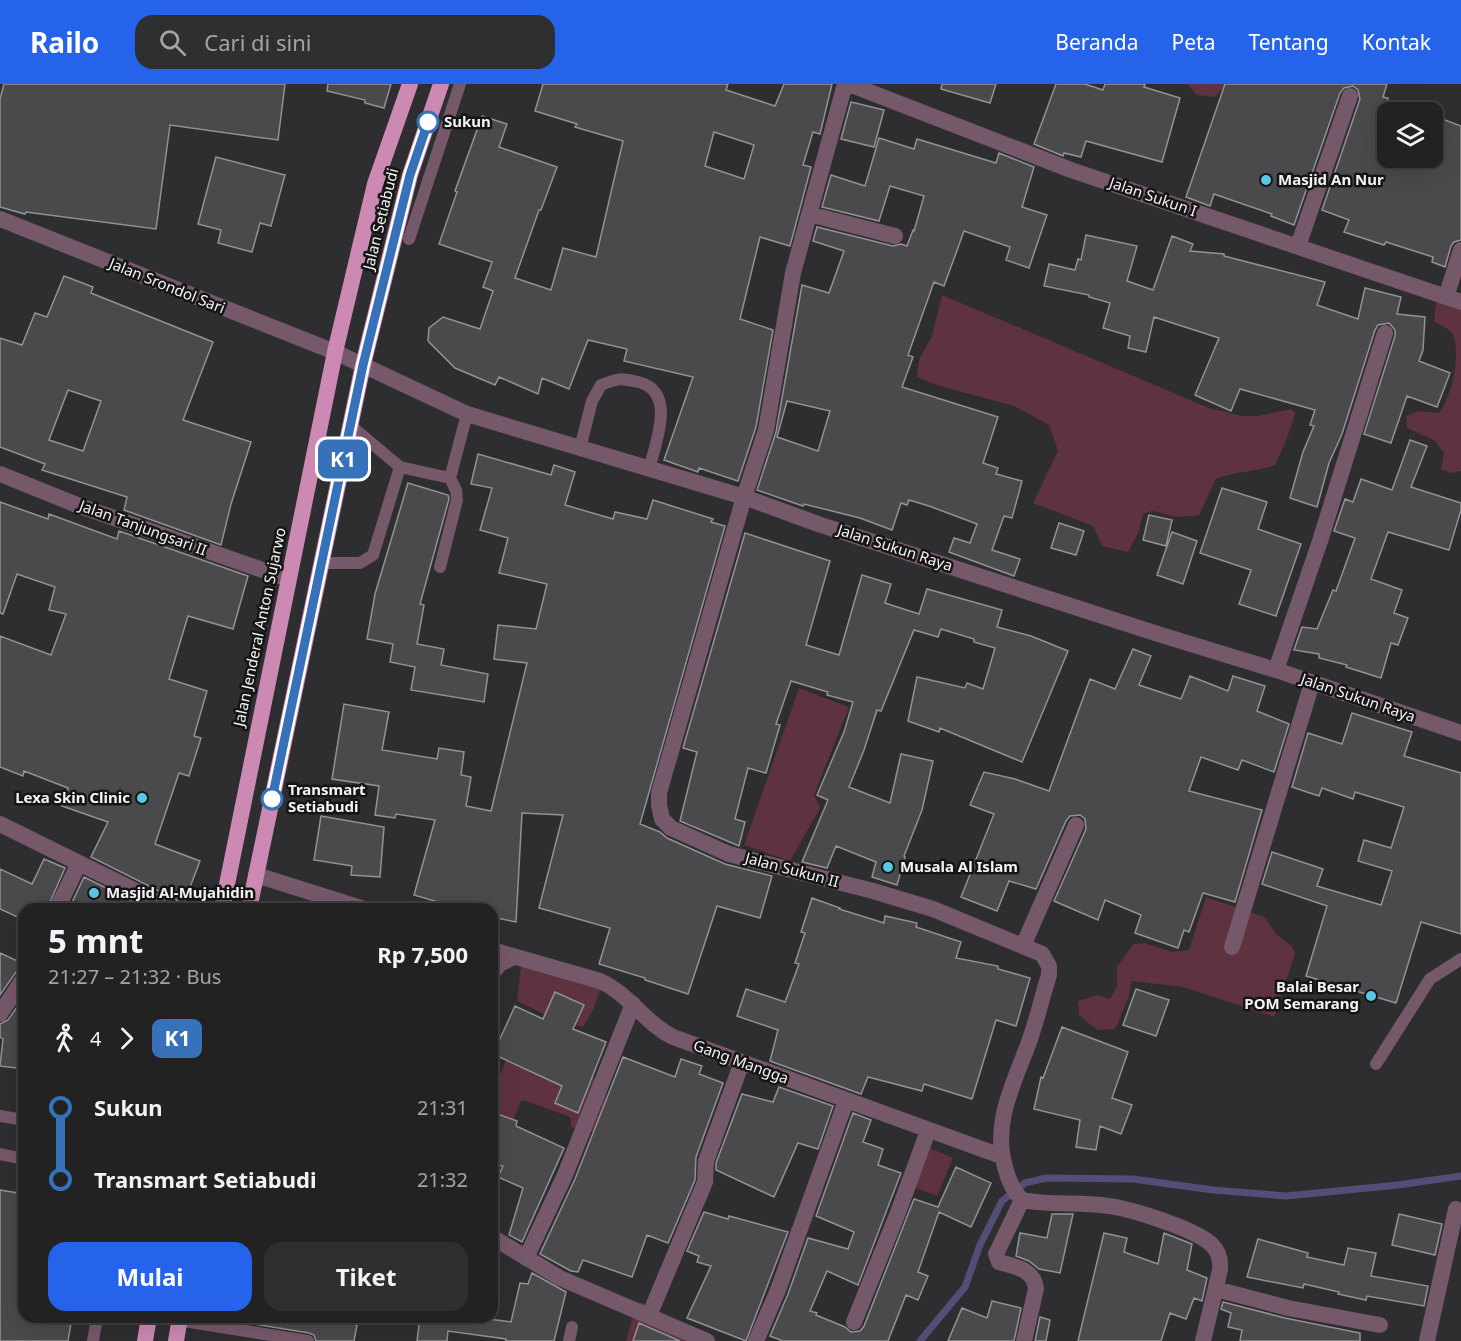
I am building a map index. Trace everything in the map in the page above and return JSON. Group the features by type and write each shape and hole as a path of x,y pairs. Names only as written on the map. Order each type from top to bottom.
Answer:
{"highway":[{"name":"Jalan Setiabudi","path":"335,352 375,184 410,84"},
{"name":"Jalan Setiabudi","path":"363,365 410,175 441,84"},
{"name":"Jalan Jenderal Anton Sujarwo","path":"223,903 335,352"},
{"path":"250,903 363,365"},
{"path":"145,1341 148,1323"},
{"path":"176,1341 178,1323"}],"street":[{"name":"Jalan Sukun I","path":"744,496 768,421 793,273 847,84 1071,170 1453,300"},
{"path":"1298,246 1350,96"},
{"path":"809,214 895,236"},
{"name":"Jalan Srondol Sari","path":"0,219 335,352"},
{"path":"1453,300 1461,250"},
{"path":"1276,670 1320,541 1385,333"},
{"name":"Jalan Sukun Raya","path":"335,352 467,414 744,496 818,524 1276,670 1461,733"},
{"name":"Jalan Tanjungsari II","path":"0,474 77,505 288,579"},
{"name":"Jalan Sukun II","path":"744,496 659,793 662,819 671,828 729,854 933,909 1042,954 1049,966 1049,975 1030,1040 1004,1107 1000,1131 1001,1156 1007,1176 1020,1197"},
{"path":"1232,947 1312,683"},
{"path":"0,824 160,903"},
{"path":"1023,946 1076,825"},
{"path":"60,903 79,863"},
{"path":"256,875 345,903"},
{"name":"Gang Mangga","path":"498,952 613,986 664,1033 1001,1156"},
{"path":"498,966 513,957"},
{"path":"0,1014 18,989"},
{"path":"526,1258 565,1175 633,1004"},
{"path":"648,1316 705,1182 706,1161 742,1062"},
{"path":"756,1341 778,1290 846,1101"},
{"path":"854,1322 928,1131"},
{"path":"1024,1341 1036,1289 1035,1280 1030,1272 999,1262 996,1254 1020,1197 1043,1204 1086,1204 1129,1210 1197,1235 1210,1243 1221,1260 1203,1341"},
{"path":"1427,1341 1456,1209"},
{"path":"498,1241 560,1278 707,1341"},
{"path":"1216,1289 1288,1308 1380,1325"}],"lane":[{"path":"409,239 460,84"},
{"path":"580,448 592,401 602,385 619,378 649,385 659,397 661,422 649,469"},
{"path":"440,567 457,500 456,490 450,478 467,414"},
{"path":"350,424 400,467 450,478"},
{"path":"321,562 360,563 373,555 400,467"},
{"path":"1376,1064 1430,979 1461,959"},
{"path":"0,1116 18,1119"},
{"path":"0,1154 18,1158"},
{"path":"93,1341 95,1323"},
{"path":"202,1323 308,1341"},
{"path":"569,1341 572,1327"}],"shaded area":[{"path":"1187,84 1233,84 1224,86 1215,97 1197,95"},
{"path":"942,295 1209,408 1242,416 1258,416 1291,409 1295,412 1293,419 1275,465 1216,479 1199,515 1178,517 1152,511 1143,514 1139,531 1128,552 1102,546 1093,526 1033,503 1058,451 1049,425 1014,406 940,386 917,377 919,360 932,336"},
{"path":"1441,299 1461,305 1461,471 1450,473 1441,469 1444,453 1435,441 1407,428 1406,416 1419,411 1439,413 1451,386 1456,364 1453,335 1434,321 1436,303"},
{"path":"799,688 849,707 814,795 820,808 790,861 744,845"},
{"path":"1206,897 1264,917 1276,934 1292,946 1295,954 1274,1017 1183,987 1132,981 1128,999 1115,1029 1097,1030 1079,1015 1078,1001 1097,995 1110,999 1117,986 1117,967 1133,944 1145,943 1172,952 1189,950"},
{"path":"521,966 601,988 593,1010 583,1027 554,1019 517,1001"},
{"path":"515,1041 607,1087 604,1107 606,1136 571,1127 571,1119 568,1116 523,1100 512,1124 498,1120 498,1083"},
{"path":"930,1148 953,1158 937,1196 914,1187"},
{"path":"641,1302 715,1341 626,1341 636,1305"}],"building":[{"path":"4,84 285,84 278,140 170,125 156,229 26,212 25,214 0,207 0,99"},
{"path":"328,84 391,84 384,108 365,103 365,100 327,91"},
{"path":"543,84 728,84 726,90 775,106 784,84 832,84 820,134 813,132 803,165 811,167 790,246 760,237 740,319 773,330 756,427 738,481 699,468 698,472 664,460 693,377 624,361 627,349 588,340 569,389 542,378 538,394 499,377 495,385 455,368 428,341 429,328 443,317 480,329 493,291 483,287 492,262 439,244 482,116 507,124 499,147 557,167 515,278 551,290 563,248 596,257 623,141 575,127 577,124 535,111","holes":["714,132 754,145 744,179 705,166"]},
{"path":"942,84 996,84 990,103 941,89"},
{"path":"1056,84 1085,84 1103,90 1105,84 1145,84 1144,87 1180,98 1162,162 1086,141 1081,157 1064,153 1063,156 1034,144"},
{"path":"1225,84 1387,84 1383,97 1388,98 1388,102 1377,102 1377,168 1443,168 1443,119 1461,126 1461,240 1454,242 1451,246 1445,267 1432,262 1433,257 1344,232 1349,220 1322,210 1360,99 1358,90 1353,86 1344,88 1340,93 1294,225 1271,216 1272,214 1214,194 1210,206 1186,197"},
{"path":"851,102 884,110 874,147 841,139"},
{"path":"879,138 914,149 917,139 996,163 999,153 1034,167 1022,207 1047,215 1029,268 1006,260 1010,247 964,231 944,286 934,282 908,355 913,357 902,387 998,417 983,463 998,468 996,474 1022,481 1012,518 1004,516 992,550 1020,559 1014,576 949,552 954,538 970,543 977,524 929,506 909,500 907,505 901,503 892,530 860,518 804,504 803,506 757,490 776,432 802,285 829,293 844,251 813,241 817,227 893,246 901,244 907,246 914,231 924,196 890,186 879,221 822,207 831,175 865,186","holes":["787,401 830,411 818,451 777,437"]},
{"path":"216,157 285,175 271,226 260,223 252,252 218,243 221,230 198,224"},
{"path":"1086,235 1137,246 1127,281 1153,290 1172,236 1193,244 1190,251 1224,254 1224,256 1325,282 1317,305 1358,319 1365,288 1401,297 1397,314 1425,317 1423,350 1419,361 1450,373 1437,407 1407,396 1391,443 1364,434 1395,336 1395,330 1389,323 1378,325 1342,434 1329,463 1317,507 1290,498 1303,452 1314,426 1310,425 1315,410 1240,389 1231,411 1195,395 1219,338 1154,317 1146,352 1128,348 1130,336 1103,328 1110,303 1089,297 1089,295 1044,286 1049,264 1075,270 1078,259 1081,260"},
{"path":"64,276 93,287 91,293 213,342 183,420 251,442 231,504 221,545 124,510 127,497 42,470 45,464 0,447 0,338 22,345 35,313 47,317","holes":["68,390 101,401 83,451 49,440"]},
{"path":"1410,440 1427,446 1411,487 1461,503 1461,510 1449,550 1388,532 1371,579 1402,590 1394,613 1408,618 1398,645 1391,643 1381,678 1346,667 1347,665 1319,658 1319,654 1294,650 1302,627 1317,629 1333,590 1336,591 1355,538 1334,531 1345,499 1353,502 1361,479 1392,490"},
{"path":"478,454 551,475 554,465 575,472 565,505 613,519 615,512 647,519 653,500 713,519 711,522 725,526 640,824 725,864 772,876 760,918 717,906 688,994 599,964 610,928 539,908 563,815 522,813 516,922 498,918 498,903 441,903 414,895 435,820 396,814 395,818 375,815 379,786 332,779 344,704 389,712 382,750 437,759 439,748 464,752 461,775 471,777 466,806 491,811 527,663 494,659 498,625 536,629 547,584 499,573 508,538 480,530 492,488 471,484"},
{"path":"408,483 448,495 449,499 420,604 424,605 417,644 444,649 441,665 488,674 484,702 411,690 415,667 390,662 393,644 367,639 375,594"},
{"path":"1222,488 1267,502 1258,529 1301,544 1276,616 1239,604 1251,570 1200,553"},
{"path":"0,502 48,519 49,514 117,539 119,531 248,576 233,629 188,616 169,679 207,691 194,736 201,738 189,776 179,773 155,844 200,861 184,903 179,903 91,857 108,822 62,806 68,788 24,771 23,776 0,767 0,636 51,655 66,614 49,610 55,587 17,574 3,614 0,613"},
{"path":"1149,515 1172,520 1166,546 1143,540"},
{"path":"1059,523 1084,531 1076,555 1051,548"},
{"path":"1172,532 1197,541 1183,584 1157,575"},
{"path":"745,533 830,561 806,645 839,655 862,575 891,584 885,603 919,614 927,589 1002,610 997,627 1031,636 1068,651 1022,762 940,728 939,732 908,721 917,677 965,688 967,683 983,689 995,648 941,629 938,637 914,630 881,711 877,710 849,787 890,803 901,754 933,761 922,810 904,856 897,885 872,877 876,862 836,846 827,868 802,862 828,800 817,795 844,732 853,702 791,681 776,724 780,725 766,773 748,768 735,819 745,822 739,846 680,821 697,752 683,748"},
{"path":"1133,649 1151,656 1139,685 1181,699 1190,676 1228,691 1233,676 1265,686 1257,711 1289,724 1274,772 1242,760 1238,770 1201,757 1189,791 1262,810 1235,902 1203,893 1189,932 1184,930 1178,948 1135,933 1141,915 1105,900 1098,920 1054,901 1086,829 1085,819 1080,815 1070,816 1066,821 1036,889 1009,881 997,911 961,897 994,814 970,805 984,772 1015,779 1049,791 1090,679 1115,689"},
{"path":"1352,713 1412,732 1404,756 1461,773 1461,934 1421,922 1396,1003 1306,976 1327,906 1262,884 1272,852 1323,869 1317,886 1381,905 1392,871 1358,861 1364,840 1391,848 1404,807 1355,792 1353,799 1322,788 1319,796 1292,787 1308,733 1342,744"},
{"path":"321,816 384,827 380,877 351,875 352,866 314,860"},
{"path":"44,859 65,868 50,903 18,903 18,917 0,909 0,869 32,884"},
{"path":"84,877 136,903 72,903"},
{"path":"812,898 884,923 885,916 917,923 916,927 961,942 956,958 998,966 998,969 1030,978 1016,1026 996,1020 972,1099 924,1084 922,1091 868,1077 861,1094 770,1061 778,1030 737,1016 746,989 785,1002 799,964 795,963 805,933 801,932"},
{"path":"0,953 18,961 18,971 0,995"},
{"path":"1136,989 1169,1000 1156,1036 1123,1025"},
{"path":"555,992 584,1005 573,1029 606,1042 578,1113 555,1103 562,1086 498,1056 498,1043 515,1006 543,1019"},
{"path":"18,1006 18,1068 0,1066 3,1039 0,1037 0,1024 8,1020"},
{"path":"1062,1027 1128,1052 1112,1098 1132,1105 1121,1134 1100,1126 1096,1150 1076,1147 1080,1120 1034,1109 1041,1077 1043,1078"},
{"path":"623,1057 675,1077 681,1059 702,1066 699,1074 723,1083 696,1157 695,1180 668,1243 647,1235 632,1277 583,1260 578,1272 571,1271 540,1254 575,1179"},
{"path":"779,1087 833,1106 818,1149 798,1143 774,1197 716,1170 716,1163 742,1094 773,1102"},
{"path":"853,1113 871,1120 863,1142 883,1149 878,1165 901,1173 858,1285 827,1271 810,1311 817,1313 816,1315 845,1327 851,1332 860,1331 864,1326 914,1199 938,1207 956,1167 991,1183 971,1227 939,1212 918,1272 928,1276 918,1300 906,1295 888,1341 783,1341 770,1336 808,1238 848,1249 854,1232 816,1216"},
{"path":"498,1114 517,1121 516,1126 564,1148 522,1242 509,1235 523,1188 498,1177 503,1166 498,1165"},
{"path":"0,1190 18,1193 18,1323 71,1323 68,1341 0,1341"},
{"path":"704,1212 728,1219 729,1216 788,1232 746,1341 687,1318 711,1266 697,1262 699,1256 687,1251"},
{"path":"1052,1214 1073,1214 1060,1273 1039,1269 1029,1261 1016,1256 1020,1233 1047,1238"},
{"path":"1399,1214 1442,1224 1435,1255 1392,1245"},
{"path":"1104,1233 1127,1238 1124,1252 1158,1264 1164,1233 1192,1244 1187,1270 1207,1278 1202,1301 1194,1298 1186,1319 1170,1313 1161,1341 1078,1341"},
{"path":"1258,1239 1308,1253 1307,1257 1344,1265 1348,1248 1376,1253 1371,1276 1428,1286 1424,1306 1367,1296 1366,1300 1304,1284 1303,1288 1247,1277"},
{"path":"532,1273 566,1292 554,1341 506,1341 506,1339 448,1331 447,1341 417,1341 419,1323 498,1323 498,1320 511,1322 520,1283 528,1284"},
{"path":"992,1301 1021,1308 1014,1341 948,1341 962,1308 987,1318"},
{"path":"1223,1302 1285,1318 1360,1333 1360,1341 1240,1341 1242,1330 1228,1327 1231,1313 1221,1309"},
{"path":"1040,1317 1050,1320 1046,1341 1035,1341"},
{"path":"248,1323 347,1323 357,1325 354,1341 316,1341 314,1335"},
{"path":"639,1323 680,1341 633,1341"}],"waterway":[{"path":"920,1341 965,1287 980,1245 1002,1201 1025,1183 1046,1178 1133,1179 1213,1190 1286,1196 1461,1176"}],"bus line":[{"name":"K1","path":"272,799 363,365 410,175 428,122"}],"place":[{"name":"Sukun","path":"428,122"},
{"name":"Masjid An Nur","path":"1266,180"},
{"name":"Lexa Skin Clinic","path":"142,798"},
{"name":"Transmart Setiabudi","path":"272,799"},
{"name":"Musala Al Islam","path":"888,867"},
{"name":"Masjid Al-Mujahidin","path":"94,893"},
{"name":"Balai Besar POM Semarang","path":"1371,996"}]}
